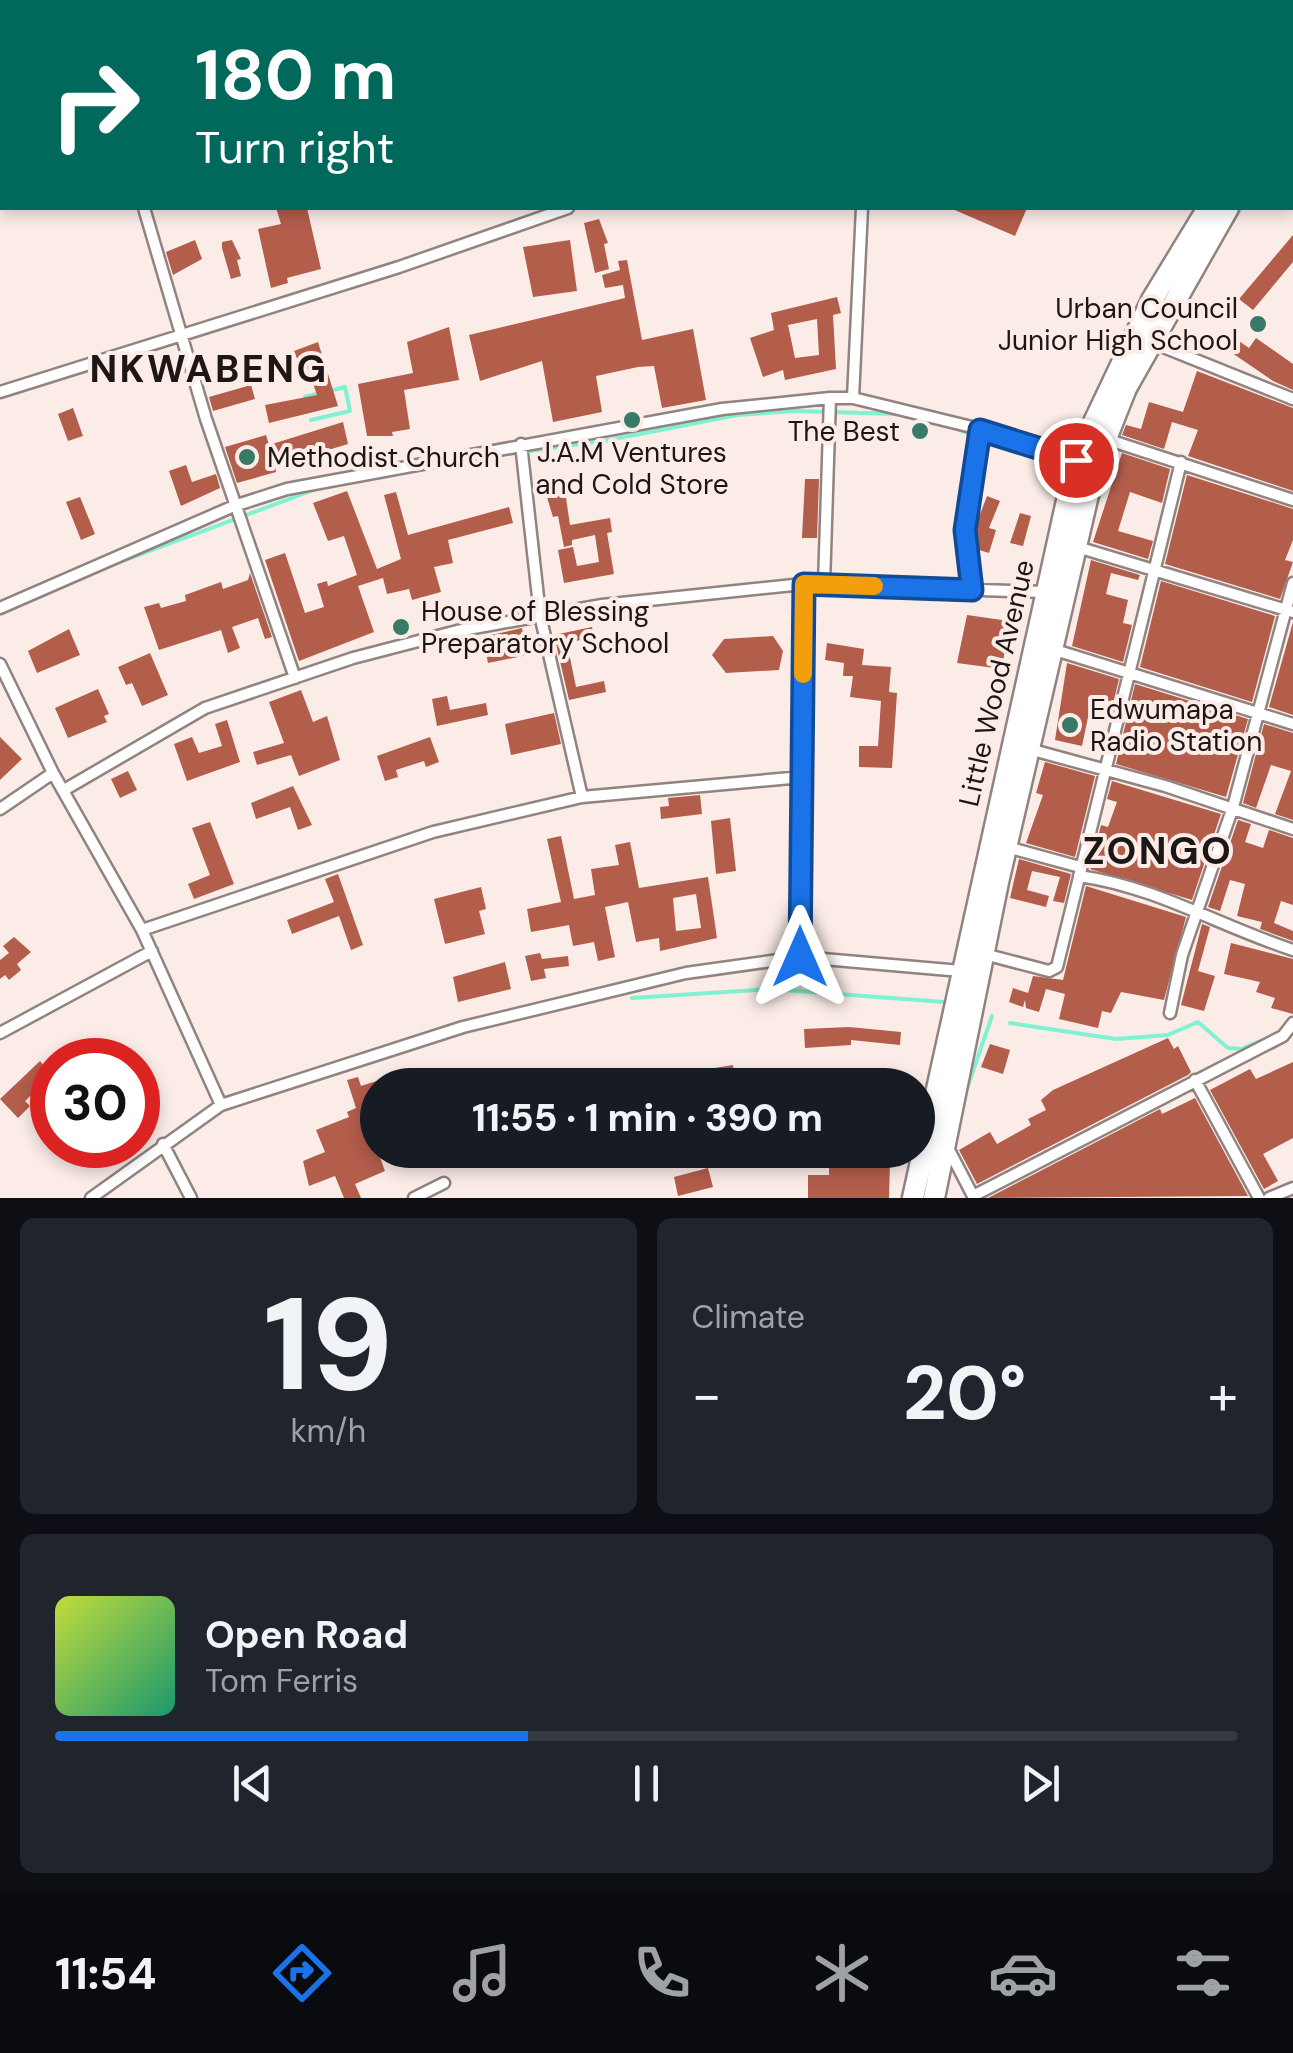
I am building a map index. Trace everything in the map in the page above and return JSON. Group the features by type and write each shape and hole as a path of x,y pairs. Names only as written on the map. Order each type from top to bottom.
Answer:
{"highway":[{"name":"Little Wood Avenue","path":"912,1198 1076,460 1152,300 1207,210"},
{"name":"Little Wood Avenue","path":"934,1198 1073,546 1105,439 1150,342 1227,210"}],"street":[{"path":"145,210 234,506 296,678"},
{"path":"0,392 399,266 562,210"},
{"path":"854,398 862,210"},
{"path":"1150,342 1293,399"},
{"path":"824,584 830,398"},
{"path":"0,608 234,506 286,488 722,408 854,398 980,430 1076,460"},
{"path":"972,590 965,530 980,430"},
{"path":"1105,439 1293,500"},
{"path":"521,444 540,615 582,797"},
{"path":"984,954 1054,970 1181,462"},
{"path":"1073,546 1289,611"},
{"path":"1170,1013 1196,908 1233,808 1256,711 1289,611 1293,583"},
{"path":"800,957 804,584"},
{"path":"64,790 205,708 353,658 540,615 715,590 804,584 1044,592"},
{"path":"1050,648 1132,670 1293,724"},
{"path":"0,664 53,774 142,930 221,1105"},
{"path":"1030,748 1293,828"},
{"path":"0,809 53,774"},
{"path":"142,930 434,832 582,797 802,777"},
{"path":"1007,847 1160,894 1196,908 1224,927 1293,950"},
{"path":"0,1033 152,951"},
{"path":"91,1198 221,1105 463,1027 686,974 800,957 961,971"},
{"path":"944,1141 974,1197 1291,1027"},
{"path":"1196,1080 1258,1198"},
{"path":"163,1144 191,1198"},
{"path":"414,1198 444,1182"},
{"path":"1270,1198 1293,1188"}],"building":[{"path":"277,210 307,210 321,269 287,278 288,283 271,288 258,229 281,224"},
{"path":"955,210 1026,210 1015,236"},
{"path":"599,219 608,243 604,244 609,269 595,273 584,223"},
{"path":"1293,235 1293,262 1253,310 1239,299"},
{"path":"195,240 202,259 173,275 166,252"},
{"path":"232,240 241,259 237,260 241,276 231,279 222,242"},
{"path":"570,240 577,291 533,297 523,247"},
{"path":"627,260 642,340 693,329 706,400 662,408 654,366 638,367 596,376 602,412 553,422 542,361 480,381 469,335 625,298 623,285 605,288 602,275 620,270 618,261"},
{"path":"837,297 841,313 833,315 836,369 785,380 783,370 763,377 750,338 774,330 771,313","holes":["817,319 819,355 795,358 788,325"]},
{"path":"449,327 459,380 404,390 410,429 392,432 393,436 367,436 358,384 413,373 407,342"},
{"path":"1230,335 1249,348 1256,338 1293,364 1293,390 1222,346"},
{"path":"318,342 338,406 269,423 265,405 317,395 306,364 300,366 294,351"},
{"path":"1197,371 1293,408 1293,491 1188,456 1198,430 1172,422 1164,449 1122,435 1126,425 1141,429 1149,402 1183,412"},
{"path":"251,385 255,399 213,411 209,397"},
{"path":"73,408 83,436 68,441 58,414"},
{"path":"343,422 348,444 275,466 276,472 237,483 225,447 266,435 269,445"},
{"path":"1122,453 1170,469 1162,503 1130,492 1118,531 1153,541 1148,559 1093,542"},
{"path":"186,465 192,482 216,474 220,488 181,506 169,471"},
{"path":"1187,475 1293,509 1293,540 1285,560 1293,562 1280,599 1165,564"},
{"path":"805,479 819,479 817,538 802,538"},
{"path":"347,491 377,569 401,559 384,495 396,492 408,535 509,507 513,523 448,540 453,563 434,567 441,592 412,600 409,589 387,594 383,578 358,586 374,632 299,661 265,560 285,553 305,613 324,607 317,584 327,581 328,586 357,575 344,536 328,541 313,503"},
{"path":"565,491 570,525 610,518 612,532 607,533 614,574 564,583 558,550 573,547 577,566 599,562 595,535 572,540 572,545 564,547 558,516 553,517 546,494"},
{"path":"987,496 1000,501 989,528 996,530 989,553 976,549 974,530"},
{"path":"80,497 95,534 81,540 66,502"},
{"path":"1020,513 1031,516 1023,546 1010,543"},
{"path":"1091,560 1140,575 1138,580 1111,573 1106,594 1128,600 1123,623 1132,625 1123,662 1072,646"},
{"path":"250,573 272,637 265,639 258,618 232,627 240,648 228,653 221,630 159,650 144,607 159,603 161,608 186,601 185,595 221,582 223,589 248,580"},
{"path":"1161,581 1275,616 1252,702 1140,667"},
{"path":"967,615 1009,621 1002,669 957,663"},
{"path":"1293,622 1293,715 1269,707"},
{"path":"592,627 594,637 567,643 576,687 604,681 606,692 569,700 554,635"},
{"path":"522,628 528,655 488,663 483,637"},
{"path":"69,629 80,655 37,673 28,651"},
{"path":"773,636 783,651 779,670 726,673 712,655 724,639"},
{"path":"827,643 864,649 862,665 891,667 889,692 897,693 892,768 859,767 859,746 878,746 881,701 850,697 853,676 843,676 844,663 825,660"},
{"path":"150,653 168,695 142,706 132,683 126,685 118,667"},
{"path":"1067,663 1119,679 1112,708 1091,703 1082,746 1055,740"},
{"path":"1135,684 1248,719 1226,797 1116,764"},
{"path":"98,689 109,714 104,716 107,722 68,738 55,708"},
{"path":"301,690 313,722 327,716 340,760 299,776 291,755 257,765 253,752 284,743 269,702"},
{"path":"447,696 450,710 486,703 488,715 437,726 432,699"},
{"path":"554,713 561,744 511,755 505,724"},
{"path":"227,720 240,762 187,781 174,744 192,737 199,753 222,746 215,724"},
{"path":"1264,724 1293,733 1293,820 1275,814 1291,771 1271,765 1256,808 1243,803"},
{"path":"0,737 22,759 0,780"},
{"path":"430,737 439,762 426,767 424,761 396,770 398,777 385,781 377,756"},
{"path":"1045,762 1095,776 1075,857 1026,843 1043,795 1036,793"},
{"path":"128,771 137,790 120,798 111,779"},
{"path":"1112,781 1221,814 1192,900 1090,869 1101,825 1108,827 1117,802 1107,799"},
{"path":"293,786 312,825 298,830 290,807 256,819 251,803"},
{"path":"700,795 702,814 661,819 660,807 669,806 668,798"},
{"path":"730,818 736,871 716,874 711,821"},
{"path":"1238,820 1251,824 1245,842 1263,848 1269,830 1293,838 1293,905 1281,901 1274,923 1293,931 1293,941 1260,929 1262,922 1237,916 1245,884 1230,880 1220,911 1208,907"},
{"path":"210,822 234,884 194,899 188,884 210,875 192,828"},
{"path":"561,836 574,899 595,895 591,869 619,865 615,845 630,842 639,888 708,877 717,938 660,951 659,938 636,942 628,902 605,907 615,957 598,961 594,942 573,946 569,925 531,932 527,909 561,902 547,839","holes":["696,894 701,928 676,931 673,898"]},
{"path":"1019,859 1071,874 1064,903 1053,901 1060,877 1032,871 1027,890 1049,896 1046,907 1010,898"},
{"path":"338,874 363,945 351,950 339,916 292,934 287,920 334,902 325,879"},
{"path":"1086,886 1186,917 1164,1000 1121,992 1111,1013 1102,1011 1098,1028 1059,1019 1065,994 1046,989 1039,1012 1026,1008 1025,1000 1023,1007 1009,1002 1013,988 1028,993 1033,976 1063,980"},
{"path":"481,887 486,909 479,911 485,934 445,944 434,899"},
{"path":"1202,924 1210,927 1198,971 1215,976 1204,1011 1181,1005"},
{"path":"14,937 31,952 17,964 21,970 9,980 5,975 0,979 0,960 9,953 3,946"},
{"path":"1231,943 1293,959 1293,1014 1271,1008 1275,998 1256,992 1260,982 1224,974"},
{"path":"540,953 542,959 568,956 569,966 544,969 546,978 531,981 525,956"},
{"path":"505,962 511,989 458,1002 453,977"},
{"path":"849,1027 901,1032 900,1045 851,1040 851,1045 805,1048 804,1029"},
{"path":"1168,1038 1174,1049 1178,1046 1191,1072 1188,1075 977,1184 959,1150 990,1132 997,1144 1031,1125 1028,1119 1046,1110 1041,1100 1053,1090"},
{"path":"990,1044 1010,1050 1003,1074 981,1067"},
{"path":"1293,1062 1293,1138 1263,1154 1278,1181 1264,1189 1210,1090 1250,1069 1256,1079"},
{"path":"30,1070 30,1096 25,1101 30,1106 18,1118 0,1099"},
{"path":"358,1077 360,1168 385,1171 355,1184 361,1198 344,1198 335,1176 309,1186 303,1161 325,1152 316,1130 349,1117 347,1112 356,1108 347,1080"},
{"path":"1195,1098 1248,1196 988,1198 1160,1109 1162,1114"},
{"path":"708,1168 713,1187 678,1196 674,1177"},
{"path":"829,1168 890,1168 889,1198 808,1198 808,1175 829,1175"}],"waterway":[{"path":"1225,234 1240,210"},
{"path":"1128,409 1143,377"},
{"path":"311,420 350,411 345,387 329,391"},
{"path":"305,397 320,393"},
{"path":"493,456 604,441 737,415 795,411 900,414"},
{"path":"1095,509 1123,423"},
{"path":"957,429 1010,448"},
{"path":"101,569 316,489"},
{"path":"632,998 771,989 944,1002"},
{"path":"966,1091 992,1016"},
{"path":"1010,1023 1116,1039 1168,1035 1198,1022 1228,1048 1241,1049 1277,1034"}],"slow traffic":[{"path":"803,674 804,584 874,586"}],"place":[{"name":"Urban Council Junior High School","path":"1258,324"},
{"name":"J.A.M Ventures and Cold Store","path":"632,420"},
{"name":"The Best","path":"920,431"},
{"name":"Methodist Church","path":"247,457"},
{"name":"House of Blessing Preparatory School","path":"401,627"},
{"name":"Edwumapa Radio Station","path":"1070,725"}],"district":[{"name":"NKWABENG","path":"209,369"},
{"name":"ZONGO","path":"1158,851"}],"route":[{"path":"800,957 804,584 972,590 965,530 980,430 1076,460"}]}
